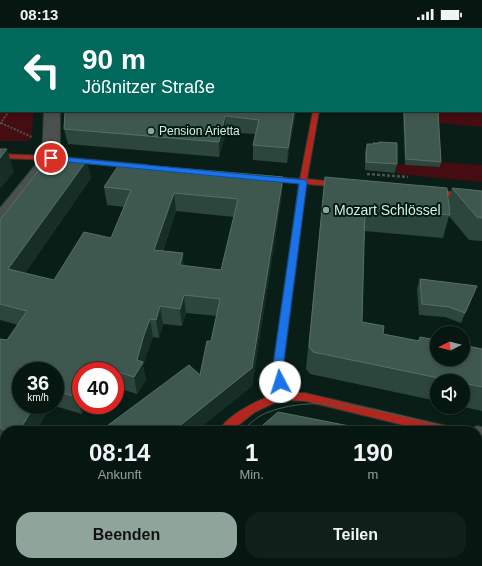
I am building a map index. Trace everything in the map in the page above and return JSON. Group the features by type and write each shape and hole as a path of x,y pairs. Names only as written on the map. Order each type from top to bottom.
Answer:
{"street":[{"path":"0,221 51,152 52,112"},
{"path":"283,396 278,367 303,182 316,112"},
{"path":"0,156 51,152 161,168"},
{"path":"248,176 366,187"},
{"path":"406,190 482,197"},
{"path":"229,426 240,416 258,406 283,396 305,397 426,426"}],"path":[{"path":"9,112 6,118 1,123 51,152"},
{"path":"367,174 413,178"}],"shaded area":[{"path":"0,112 34,112 31,140 0,141"},
{"path":"437,112 482,112 482,127 438,123"},
{"path":"442,162 482,165 482,182 397,174 397,164 440,167"}],"building":[{"path":"65,112 294,112 288,148 253,145 259,120 225,116 219,142 64,129"},
{"path":"404,112 438,112 441,162 406,159"},
{"path":"379,142 397,143 397,164 366,162 367,144"},
{"path":"0,149 7,149 0,158"},
{"path":"50,156 87,160 8,269 54,280 84,232 111,238 131,190 104,187 120,163 283,177 252,368 179,426 107,426 189,365 200,375 207,341 211,341 220,299 184,295 180,309 160,306 156,320 150,319 144,335 137,360 143,362 134,377 124,374 124,362 72,362 72,396 64,394 64,362 12,362 12,414 29,414 22,426 0,426 0,339 7,340 27,311 0,304 0,220","holes":["174,193 238,199 221,270 180,265 183,253 154,250"]},
{"path":"325,177 447,188 450,215 365,207 362,322 384,326 383,334 419,341 420,337 430,339 430,366 470,366 470,346 482,349 482,387 470,384 470,374 430,374 430,376 313,352 309,346"},
{"path":"452,188 482,191 482,218 477,217"},
{"path":"420,279 477,286 465,313 449,307 422,304"},
{"path":"278,412 349,426 262,426"}],"tram line":[{"path":"247,426 266,413 289,406 313,404 338,404 363,408 440,426"}],"traffic: slow":[{"path":"283,396 278,367 296,234"}],"traffic: jam":[{"path":"296,234 303,181 316,112"},
{"path":"0,156 51,158 148,167"},
{"path":"254,177 354,186"},
{"path":"418,191 482,197"},
{"path":"230,426 244,414 259,405 283,396 305,397 426,426"}],"place":[{"name":"Pension Arietta","path":"151,131"},
{"name":"Mozart Schlössel","path":"326,210"}],"route":[{"path":"51,158 303,182 278,367 280,382"}]}
